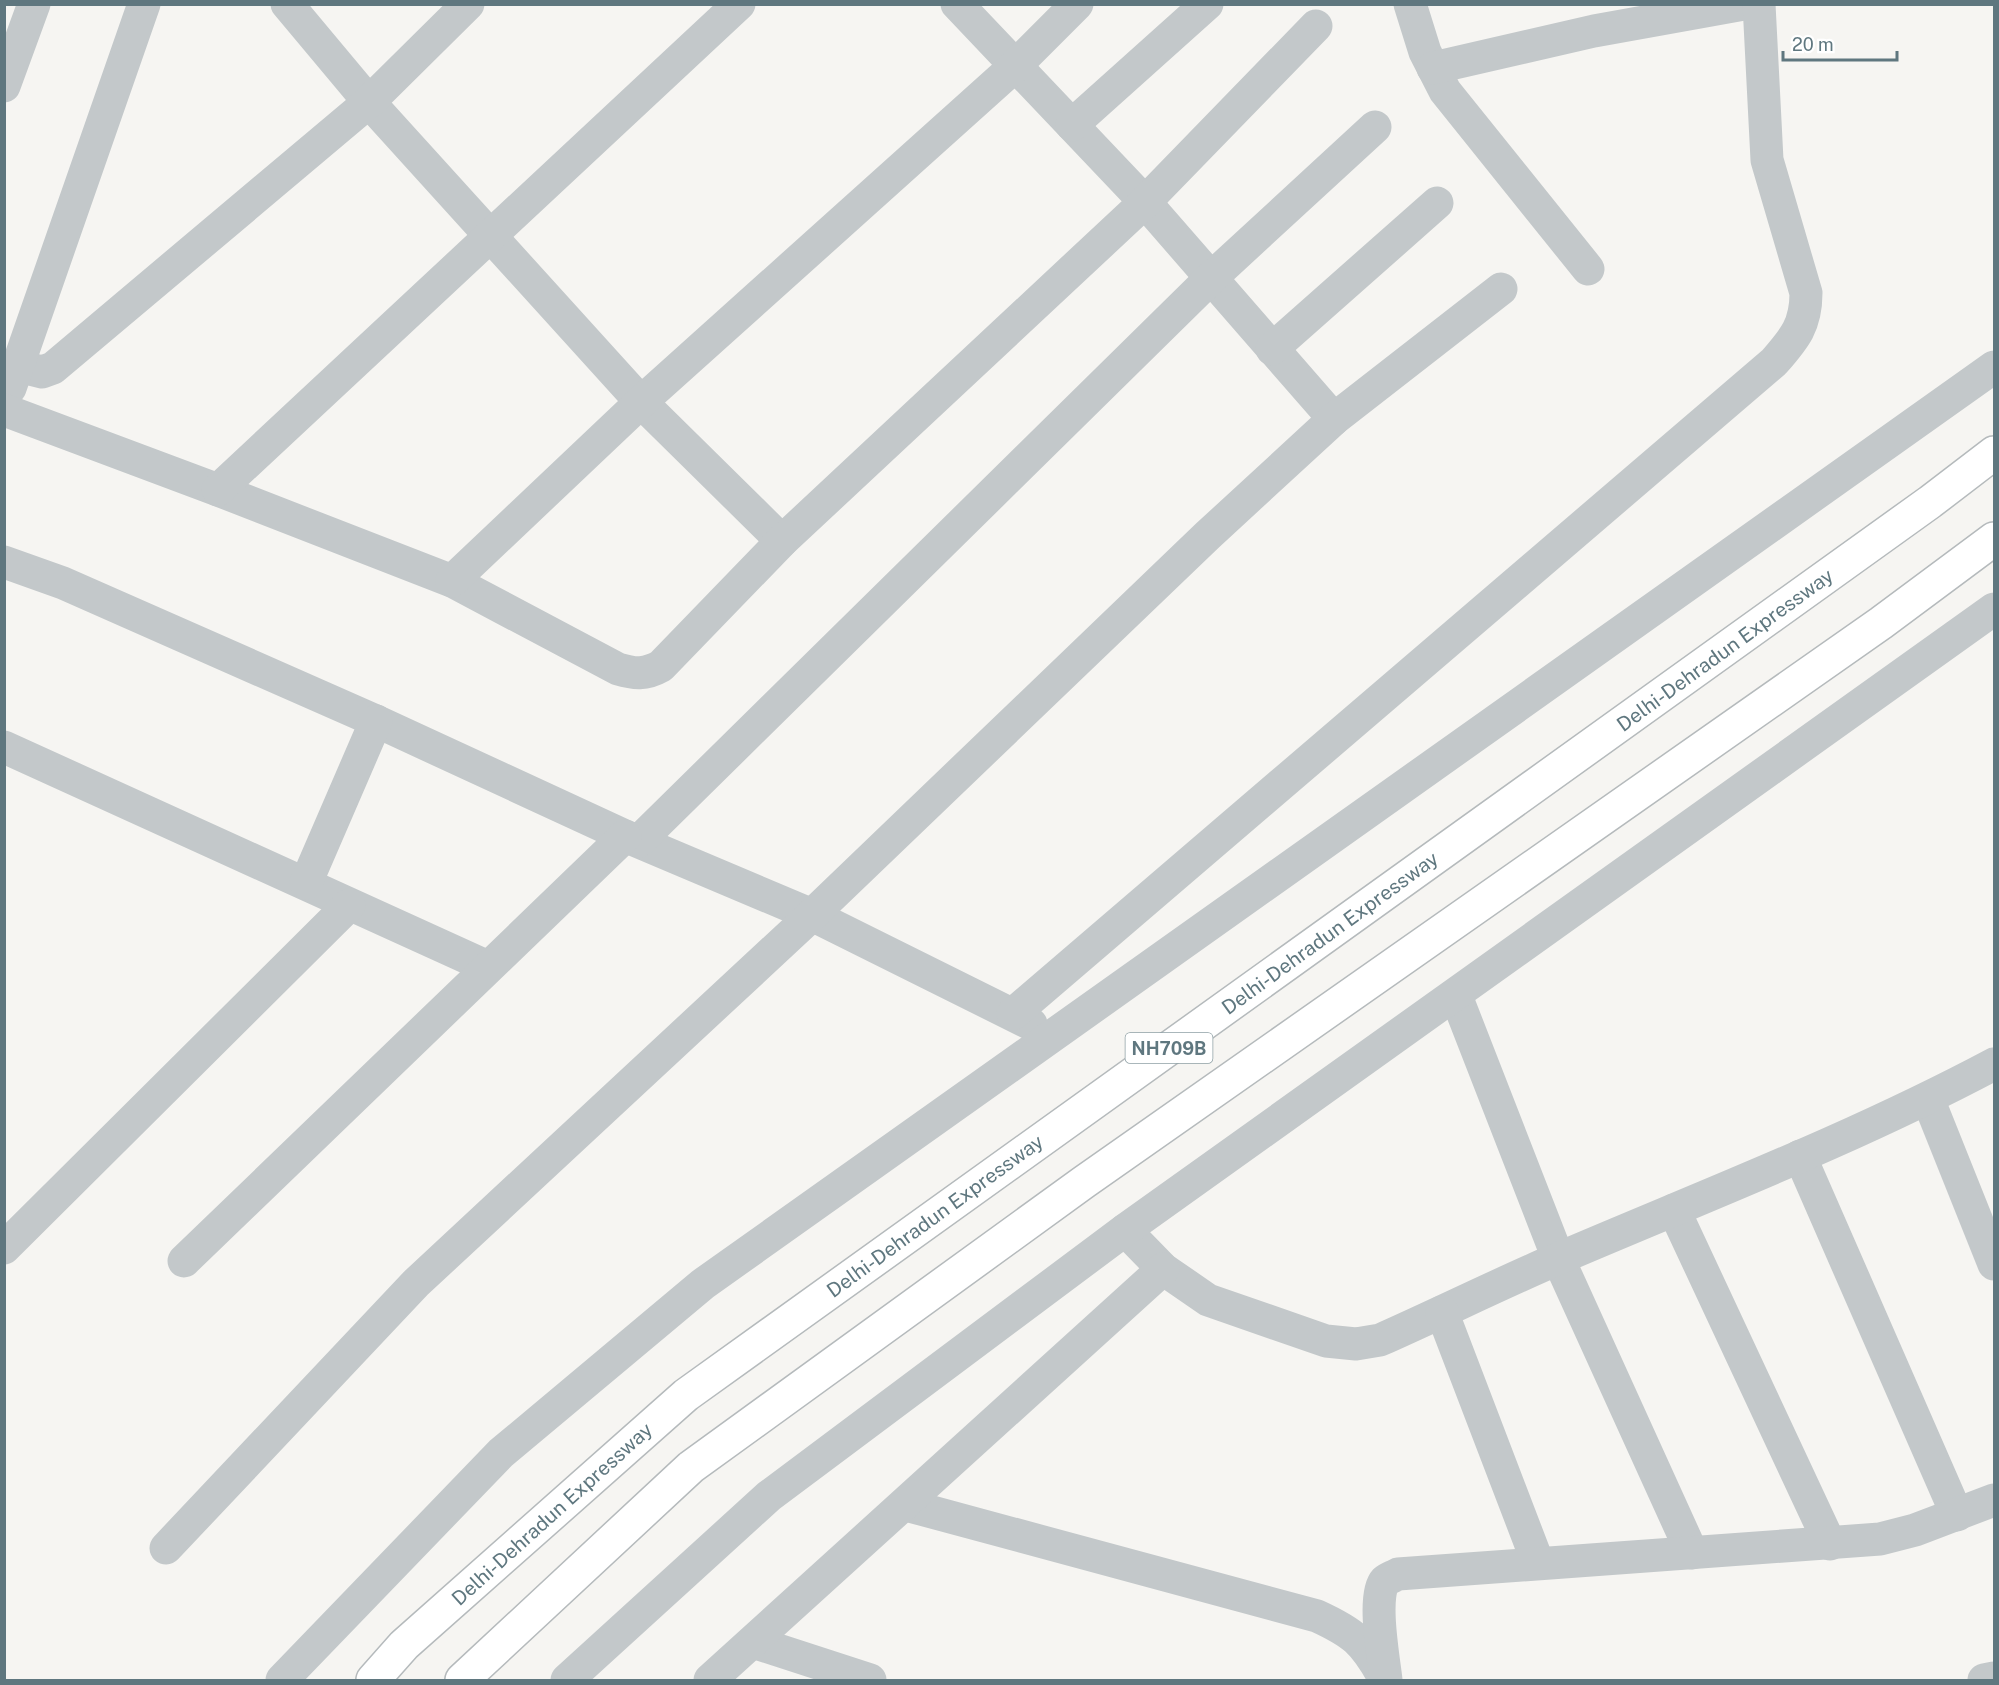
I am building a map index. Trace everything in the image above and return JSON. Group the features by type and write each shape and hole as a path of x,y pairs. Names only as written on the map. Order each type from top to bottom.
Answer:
{"highway":[{"name":"Delhi-Dehradun Expressway","path":"374,1680 404,1645 686,1395 1930,502 1995,453"},
{"name":"NH709B","path":"462,1680 692,1467 1084,1182 1881,623 1995,539"}],"street":[{"path":"4,86 34,4"},
{"path":"4,404 144,4"},
{"path":"287,4 369,102 641,402 782,541"},
{"path":"18,366 42,372 53,368 369,102 468,4"},
{"path":"218,490 739,4"},
{"path":"957,4 1014,67 1145,202 1334,419"},
{"path":"452,581 641,402 1014,67 1077,4"},
{"path":"1072,125 1207,4"},
{"path":"1410,4 1433,68 1445,91 1588,269"},
{"path":"1433,68 1594,31 1744,4"},
{"path":"1013,1014 1774,362 1792,342 1806,315 1806,293 1767,160 1759,4"},
{"path":"4,410 452,581 618,669 633,674 648,674 661,666 782,541 1145,202 1316,26"},
{"path":"184,1261 488,967 632,838 1211,279 1376,127"},
{"path":"1272,349 1437,203"},
{"path":"166,1548 416,1283 812,915 1208,535 1334,419 1501,289"},
{"path":"282,1680 501,1453 703,1284 1995,367"},
{"path":"4,562 63,583 376,721 632,838 812,915 1013,1014 1052,1037"},
{"path":"567,1680 769,1496 1125,1230 1456,996 1995,609"},
{"path":"306,883 376,721"},
{"path":"4,747 488,967"},
{"path":"4,1248 349,905"},
{"path":"1456,996 1558,1258 1692,1553"},
{"path":"1125,1230 1163,1269 1208,1300 1326,1341 1356,1344 1380,1340 1558,1258 1800,1156 1928,1099 1995,1064"},
{"path":"1928,1099 1995,1264"},
{"path":"1800,1156 1957,1515"},
{"path":"1674,1210 1830,1544"},
{"path":"710,1680 1163,1269"},
{"path":"1442,1312 1538,1563"},
{"path":"1386,1680 1379,1608 1380,1590 1386,1581 1398,1574 1880,1539 1915,1530 1995,1500"},
{"path":"906,1504 1317,1616 1353,1635 1367,1647 1386,1680"},
{"path":"753,1642 870,1680"},
{"path":"1984,1680 1995,1678"}]}
